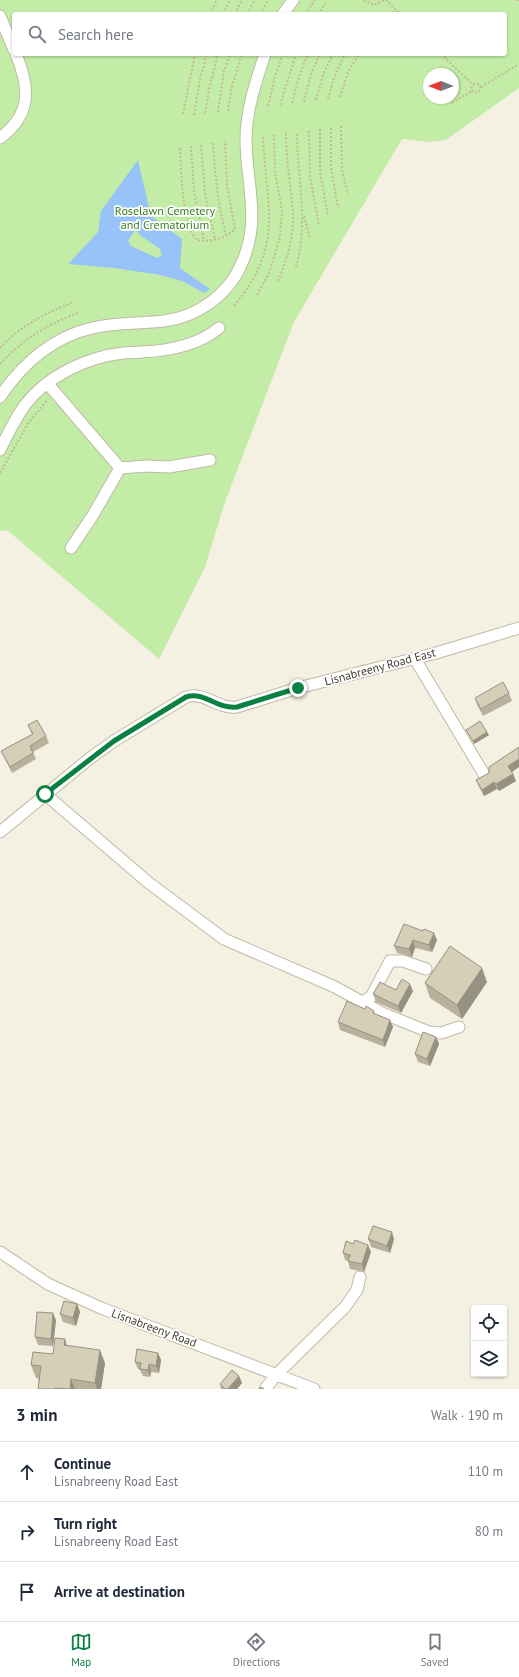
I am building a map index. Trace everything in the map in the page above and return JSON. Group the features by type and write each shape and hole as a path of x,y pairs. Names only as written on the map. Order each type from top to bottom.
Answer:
{"street":[{"path":"284,12 293,0"},
{"path":"0,16 12,45"},
{"path":"0,138 12,128 21,114 27,97 24,76 17,56"},
{"path":"0,397 12,380 31,360 46,348 67,337 91,328 115,324 164,321 182,318 201,309 218,297 230,284 241,266 249,246 251,234 253,211 246,139 250,108 264,56"},
{"path":"0,450 9,430 26,404 51,387 77,365 123,352 154,352 176,348 200,339 219,328"},
{"path":"51,387 120,468"},
{"path":"120,468 147,466 169,467 210,460"},
{"path":"71,548 94,515 120,468"},
{"name":"Lisnabreeny Road East","path":"0,832 45,794 114,741 186,697 199,695 219,706 228,708 237,707 298,688 415,658 519,628"},
{"path":"415,658 485,776"},
{"path":"45,794 148,883 224,939 336,986 382,1013 430,1032 441,1033 460,1027"},
{"path":"364,1002 370,997 390,961 402,961 426,969"},
{"name":"Lisnabreeny Road","path":"0,1252 48,1284 101,1308 314,1389"},
{"path":"265,1389 277,1374 345,1307 357,1290 360,1277"}],"path":[{"path":"211,12 217,0"},
{"path":"223,12 230,0"},
{"path":"236,12 242,0"},
{"path":"248,12 255,0"},
{"path":"261,12 268,0"},
{"path":"306,12 315,0"},
{"path":"364,0 374,5 385,0 398,12"},
{"path":"319,12 326,3"},
{"path":"183,114 195,56"},
{"path":"194,115 206,56"},
{"path":"205,114 210,85 217,56"},
{"path":"218,112 224,72 229,56"},
{"path":"228,111 232,86 241,56"},
{"path":"268,106 275,76 282,56"},
{"path":"280,105 295,56"},
{"path":"292,103 300,73 307,56"},
{"path":"304,102 311,74 319,56"},
{"path":"316,100 323,76 332,56"},
{"path":"328,99 334,78 344,56"},
{"path":"340,97 348,72 358,56"},
{"path":"443,56 473,85 477,84 481,87"},
{"path":"459,98 472,91 476,93 479,92 481,87 519,64"},
{"path":"472,91 473,85"},
{"path":"341,126 342,170 348,194"},
{"path":"331,128 331,167 338,208"},
{"path":"320,129 320,172 328,216"},
{"path":"308,130 310,177 319,225"},
{"path":"297,132 297,158 303,214 310,238"},
{"path":"278,281 287,256 293,214 287,172 286,133"},
{"path":"257,295 270,273 280,237 282,211 275,173 274,135"},
{"path":"180,148 184,200 190,234 196,240 204,241 226,235 235,229 227,185 224,142"},
{"path":"213,143 215,181 220,212 226,235"},
{"path":"201,144 206,194 215,239"},
{"path":"191,146 194,192 204,241"},
{"path":"296,267 300,251 303,214"},
{"path":"0,348 14,334 39,318 74,302"},
{"path":"0,364 34,334 62,318 78,313"},
{"path":"0,473 27,425 51,387"}],"green space":[{"name":"Roselawn Cemetery and Crematorium","path":"0,0 519,0 519,88 446,140 429,142 402,139 294,322 225,502 205,567 159,659 7,530 0,531"}],"water":[{"path":"138,160 151,216 182,239 180,268 210,289 204,293 182,281 160,275 114,268 68,264 98,232 101,211","holes":["135,230 160,249 162,255 157,258 131,246 128,241"]}],"building":[{"path":"503,682 509,693 481,709 475,698"},
{"path":"37,720 46,736 30,746 33,753 10,767 1,751 33,734 28,725"},
{"path":"480,721 487,732 473,741 466,730"},
{"path":"519,747 519,759 508,766 513,774 496,784 494,782 482,790 476,780 489,773 489,767"},
{"path":"404,924 423,931 424,929 434,933 429,945 413,940 409,949 394,946"},
{"path":"450,946 482,968 457,1005 425,983"},
{"path":"402,979 410,984 398,1006 373,994 380,982 396,990"},
{"path":"347,1001 365,1009 366,1006 374,1011 373,1013 390,1020 383,1040 338,1022"},
{"path":"423,1032 436,1037 427,1059 415,1054"},
{"path":"373,1226 392,1232 387,1246 368,1239"},
{"path":"355,1240 368,1245 362,1264 348,1261 350,1255 343,1253 346,1241 353,1244"},
{"path":"64,1301 77,1304 73,1318 60,1314"},
{"path":"37,1312 53,1313 51,1339 35,1337"},
{"path":"55,1338 65,1339 64,1345 100,1350 95,1383 71,1379 70,1389 38,1389 41,1366 31,1365 33,1352 53,1354"},
{"path":"137,1349 158,1353 156,1366 149,1364 148,1370 140,1369 141,1363 135,1362"},
{"path":"232,1370 239,1376 228,1389 225,1389 220,1384"}],"route":[{"path":"45,794 114,741 186,697 199,695 219,706 228,708 237,707 298,688"}]}
